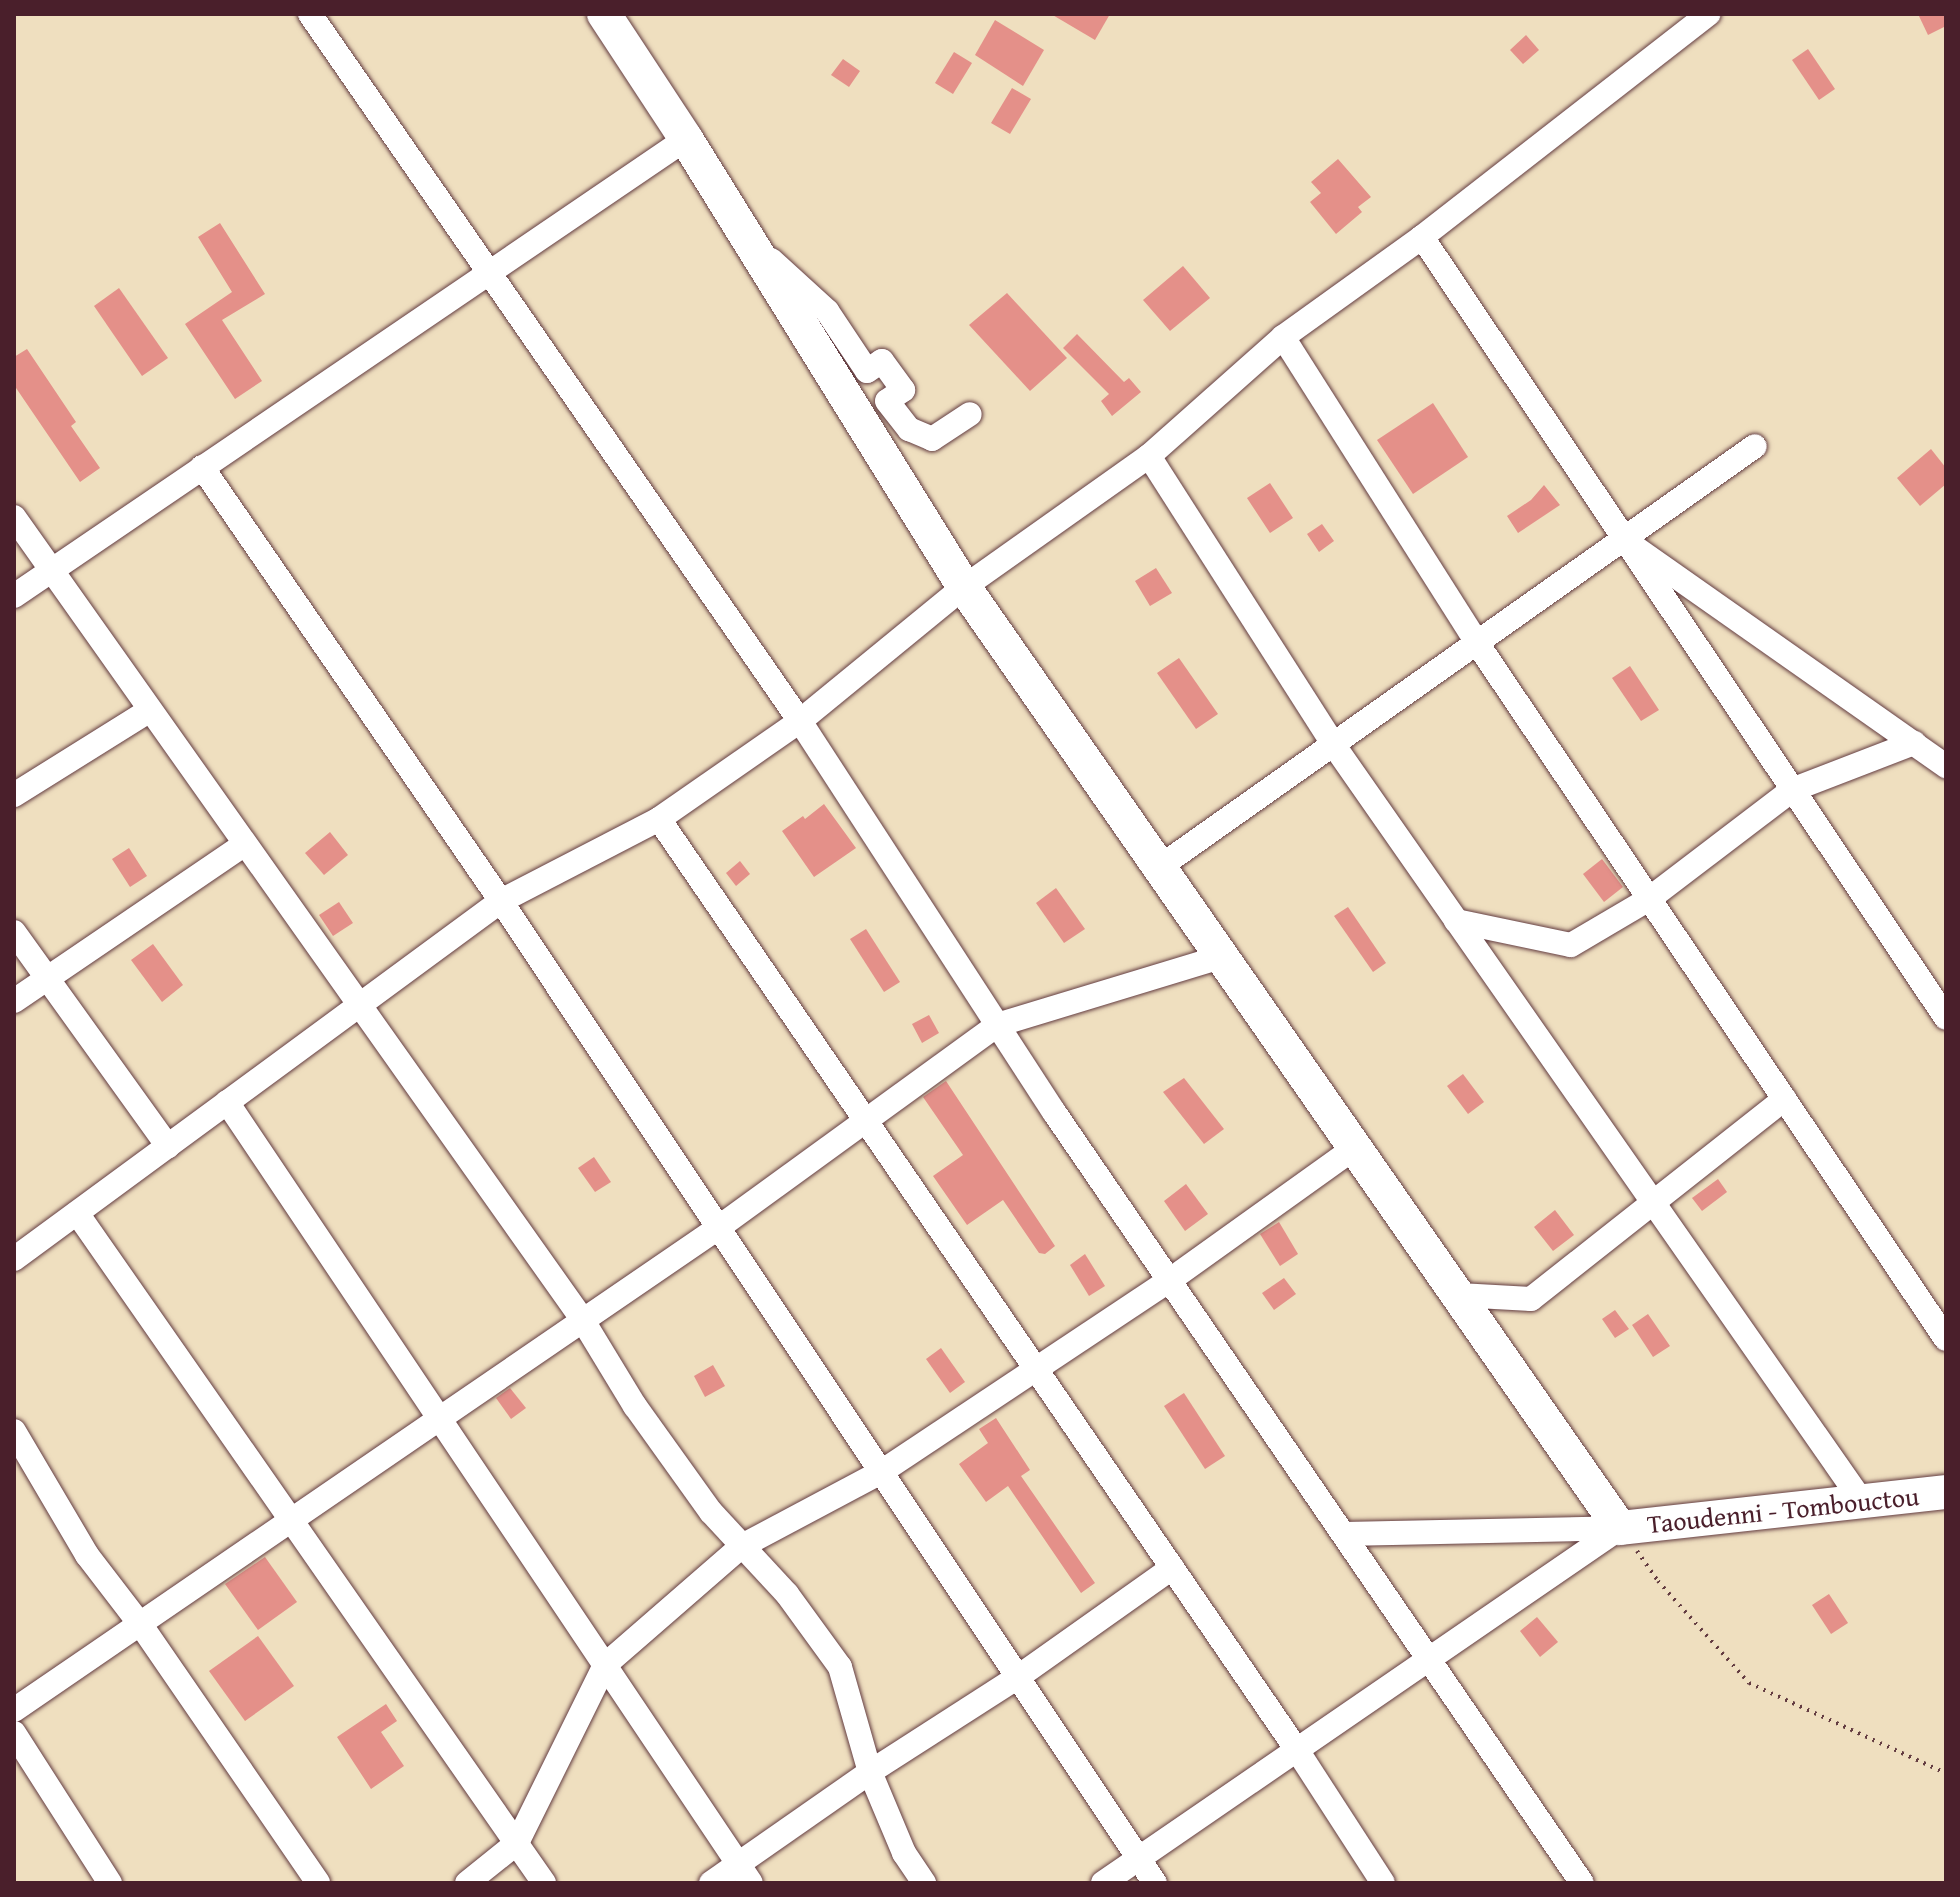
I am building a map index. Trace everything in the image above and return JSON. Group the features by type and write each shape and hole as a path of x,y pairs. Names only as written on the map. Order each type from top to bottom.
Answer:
{"street":[{"path":"310,14 800,721 997,1025 1582,1883"},
{"path":"604,14 686,139 964,587 1620,1528"},
{"path":"14,1259 501,901 659,819 800,721 964,587 1149,456 1283,337 1422,237 1708,14"},
{"path":"14,596 686,139"},
{"path":"746,237 827,311 867,371 882,361 903,390 887,401 909,429 932,439 970,414"},
{"path":"1422,237 1946,1018"},
{"path":"1283,337 1477,643 1946,1339"},
{"path":"1161,866 1755,446"},
{"path":"1149,456 1333,744 1861,1500"},
{"path":"202,467 501,901 1155,1883"},
{"path":"14,517 357,1006 582,1319 635,1406 711,1512 787,1594 840,1667 870,1772 904,1853 924,1883"},
{"path":"1623,539 1946,766"},
{"path":"14,795 150,710"},
{"path":"1456,921 1571,945 1649,899 1792,790 1914,743"},
{"path":"659,819 1297,1750 1383,1883"},
{"path":"14,1001 245,844"},
{"path":"14,932 168,1146"},
{"path":"14,1710 718,1228 997,1025 1224,956"},
{"path":"1459,1295 1531,1299 1784,1099"},
{"path":"227,1102 745,1874"},
{"path":"467,1883 517,1843 605,1665 742,1546 881,1472 1170,1280 1356,1147"},
{"path":"77,1213 544,1883"},
{"path":"14,1431 87,1555 139,1623 318,1883"},
{"name":"Taoudenni - Tombouctou","path":"1620,1528 1946,1492"},
{"path":"1344,1534 1620,1528"},
{"path":"1103,1883 1620,1528"},
{"path":"711,1883 745,1874 870,1772 1018,1677 1172,1568"},
{"path":"14,1733 110,1883"}],"path":[{"path":"1620,1528 1658,1581 1749,1683 1946,1773"}],"building":[{"path":"1051,14 1110,14 1095,40"},
{"path":"1918,14 1946,14 1946,26 1928,35"},
{"path":"995,20 1044,50 1023,86 975,55"},
{"path":"1526,35 1539,50 1523,64 1510,50"},
{"path":"1808,49 1835,89 1819,100 1792,60"},
{"path":"954,52 972,63 953,94 935,83"},
{"path":"843,59 860,71 849,87 831,75"},
{"path":"1012,88 1031,99 1010,134 991,123"},
{"path":"1338,159 1371,197 1358,207 1362,212 1336,234 1310,202 1321,193 1311,182"},
{"path":"220,223 265,294 222,320 262,381 235,399 185,324 232,292 198,237"},
{"path":"1183,266 1210,298 1170,331 1143,300"},
{"path":"119,288 168,358 142,376 94,306"},
{"path":"1007,293 1067,358 1030,391 969,325"},
{"path":"1077,334 1124,382 1129,378 1141,392 1112,416 1101,401 1109,394 1063,348"},
{"path":"27,349 76,422 71,426 100,468 80,482 14,385 14,357"},
{"path":"1433,403 1468,457 1413,494 1377,440"},
{"path":"1931,449 1946,468 1946,484 1920,506 1897,478"},
{"path":"1270,483 1293,518 1270,533 1247,498"},
{"path":"1544,485 1560,505 1518,533 1507,516 1531,500"},
{"path":"1322,524 1334,541 1319,552 1307,534"},
{"path":"1156,568 1172,593 1150,606 1135,581"},
{"path":"1179,658 1218,714 1196,729 1157,673"},
{"path":"1630,666 1659,710 1641,721 1612,678"},
{"path":"824,804 856,848 814,877 782,831"},
{"path":"330,832 348,855 324,875 305,853"},
{"path":"129,848 147,876 130,887 112,859"},
{"path":"1602,859 1623,887 1604,902 1583,874"},
{"path":"740,861 750,874 736,886 726,873"},
{"path":"1056,888 1085,929 1064,943 1036,903"},
{"path":"339,902 353,923 333,936 319,915"},
{"path":"1348,907 1386,963 1373,972 1334,916"},
{"path":"866,929 900,982 884,992 850,939"},
{"path":"153,944 183,985 162,1002 131,960"},
{"path":"929,1015 939,1033 922,1043 912,1024"},
{"path":"1463,1074 1484,1102 1468,1114 1447,1086"},
{"path":"1184,1078 1224,1129 1204,1144 1163,1092"},
{"path":"946,1081 1055,1246 1045,1254 1039,1253 1003,1200 967,1225 933,1176 963,1155 923,1097"},
{"path":"594,1157 611,1182 595,1192 578,1168"},
{"path":"1718,1179 1727,1192 1702,1211 1692,1198"},
{"path":"1186,1184 1208,1214 1185,1231 1164,1201"},
{"path":"1555,1210 1574,1235 1553,1251 1534,1227"},
{"path":"1279,1222 1298,1254 1280,1266 1260,1234"},
{"path":"1085,1254 1105,1286 1089,1296 1070,1265"},
{"path":"1284,1278 1296,1294 1274,1310 1262,1293"},
{"path":"1615,1310 1629,1329 1615,1338 1602,1319"},
{"path":"1648,1314 1670,1346 1653,1357 1632,1325"},
{"path":"941,1348 965,1382 950,1393 926,1359"},
{"path":"713,1365 725,1386 705,1397 694,1376"},
{"path":"510,1388 526,1408 511,1419 496,1398"},
{"path":"1184,1393 1225,1456 1205,1469 1164,1406"},
{"path":"996,1418 1030,1470 1021,1476 1095,1583 1081,1593 1008,1486 986,1502 959,1464 988,1443 979,1429"},
{"path":"265,1557 297,1602 258,1630 225,1584"},
{"path":"1829,1594 1848,1623 1831,1634 1812,1605"},
{"path":"1537,1617 1558,1642 1540,1657 1520,1631"},
{"path":"258,1636 294,1686 245,1721 209,1671"},
{"path":"386,1704 397,1721 381,1732 404,1766 371,1789 337,1737"}]}
